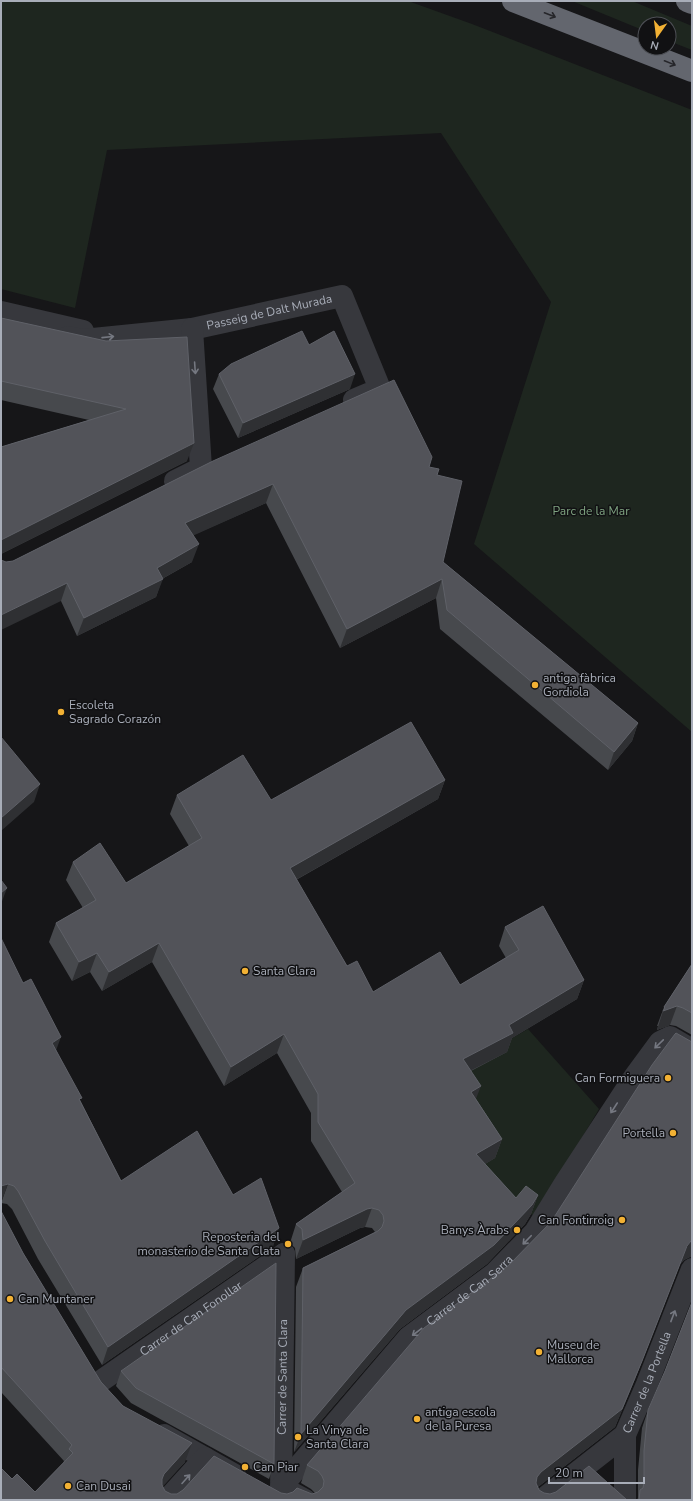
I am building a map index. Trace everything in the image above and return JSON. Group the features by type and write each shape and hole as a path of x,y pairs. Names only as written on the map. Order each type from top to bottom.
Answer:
{"highway":[{"path":"513,1 692,71"},
{"path":"687,1 692,3"}],"street":[{"name":"Passeig de Dalt Murada","path":"192,329 342,296 380,389 337,408"},
{"path":"1,312 83,331"},
{"path":"1,321 83,340 192,329 201,468"},
{"path":"158,489 222,458"},
{"name":"Carrer de Can Serra","path":"280,1496 410,1337 495,1273 535,1232 635,1076 660,1042 670,1037 692,1050"},
{"name":"Carrer de Santa Clara","path":"280,1496 284,1254"},
{"name":"Carrer de Can Fonollar","path":"98,1382 284,1254"},
{"path":"283,1279 304,1269"},
{"name":"Carrer de la Portella","path":"625,1500 625,1435 647,1384 692,1269"},
{"path":"144,1424 255,1486 280,1496 305,1500"},
{"path":"542,1500 625,1435"},
{"path":"168,1500 205,1458"}],"green space":[{"name":"Parc de la Mar","path":"1,1 408,1 472,24 692,110 692,732 474,544 551,302 441,133 107,150 75,308 1,289"},
{"path":"572,1 632,1 668,16 637,16 637,28"},
{"path":"677,20 692,26 692,50 677,44"},
{"path":"528,1029 599,1109 535,1217 519,1205 492,1198 465,1073 506,1052 502,1044"}],"building":[{"path":"1,318 106,341 187,337 194,443 1,540 1,447 126,409 1,381"},
{"path":"302,331 309,345 334,331 355,374 243,423 219,374 231,364"},
{"path":"394,380 432,457 429,467 439,469 437,475 462,481 443,562 638,723 614,752 447,610 442,579 347,629 273,484 185,523 199,544 157,568 163,579 84,618 67,583 1,615 1,560 6,562 13,561 213,461"},
{"path":"411,722 445,780 290,868 347,966 357,961 373,992 440,952 460,985 519,950 505,927 543,906 584,980 509,1025 513,1033 463,1059 481,1086 471,1092 502,1139 476,1154 516,1198 526,1186 538,1195 532,1205 494,1245 406,1310 301,1434 303,1268 378,1231 382,1227 384,1221 383,1215 379,1210 372,1208 367,1209 303,1240 302,1229 296,1224 355,1183 318,1122 318,1094 284,1034 231,1067 159,943 109,972 97,953 79,962 56,923 96,900 73,862 100,843 126,883 202,838 177,795 243,755 271,800"},
{"path":"1,737 40,784 1,818"},
{"path":"1,880 7,888 1,893"},
{"path":"1,938 23,983 31,979 61,1037 52,1043 82,1098 79,1099 121,1181 197,1131 233,1195 261,1178 279,1228 108,1347 45,1241 18,1191 14,1186 8,1184 1,1186"},
{"path":"692,964 692,1013 677,1006 663,1011 665,1008 664,1007"},
{"path":"676,1033 692,1042 692,1241 687,1246 622,1409 541,1472 537,1477 536,1483 539,1490 550,1494 556,1492 589,1466 627,1500 1,1500 1,1468 12,1479 17,1474 35,1492 73,1453 69,1449 72,1445 1,1367 1,1211 23,1253 101,1382 123,1406 192,1443 164,1474 162,1485 165,1491 171,1494 177,1494 183,1490 214,1456 281,1493 287,1494 293,1492 297,1488 312,1494 318,1492 323,1487 324,1481 318,1471 307,1465 424,1328 509,1265 551,1222 652,1065"},
{"path":"276,1263 274,1464 136,1388 121,1371"},
{"path":"692,1302 692,1500 639,1500 640,1490 643,1488 644,1482 644,1451 648,1410"}],"place":[{"name":"antiga fàbrica Gordiola","path":"535,685"},
{"name":"Escoleta Sagrado Corazón","path":"61,712"},
{"name":"Santa Clara","path":"245,971"},
{"name":"Can Formiguera","path":"668,1078"},
{"name":"Portella","path":"673,1133"},
{"name":"Can Fontirroig","path":"622,1220"},
{"name":"Banys Àrabs","path":"517,1230"},
{"name":"Reposteria del monasterio de Santa Clata","path":"288,1244"},
{"name":"Can Muntaner","path":"10,1299"},
{"name":"Museu de Mallorca","path":"539,1352"},
{"name":"antiga escola de la Puresa","path":"417,1419"},
{"name":"La Vinya de Santa Clara","path":"298,1437"},
{"name":"Can Piar","path":"245,1467"},
{"name":"Can Dusai","path":"68,1486"}]}
